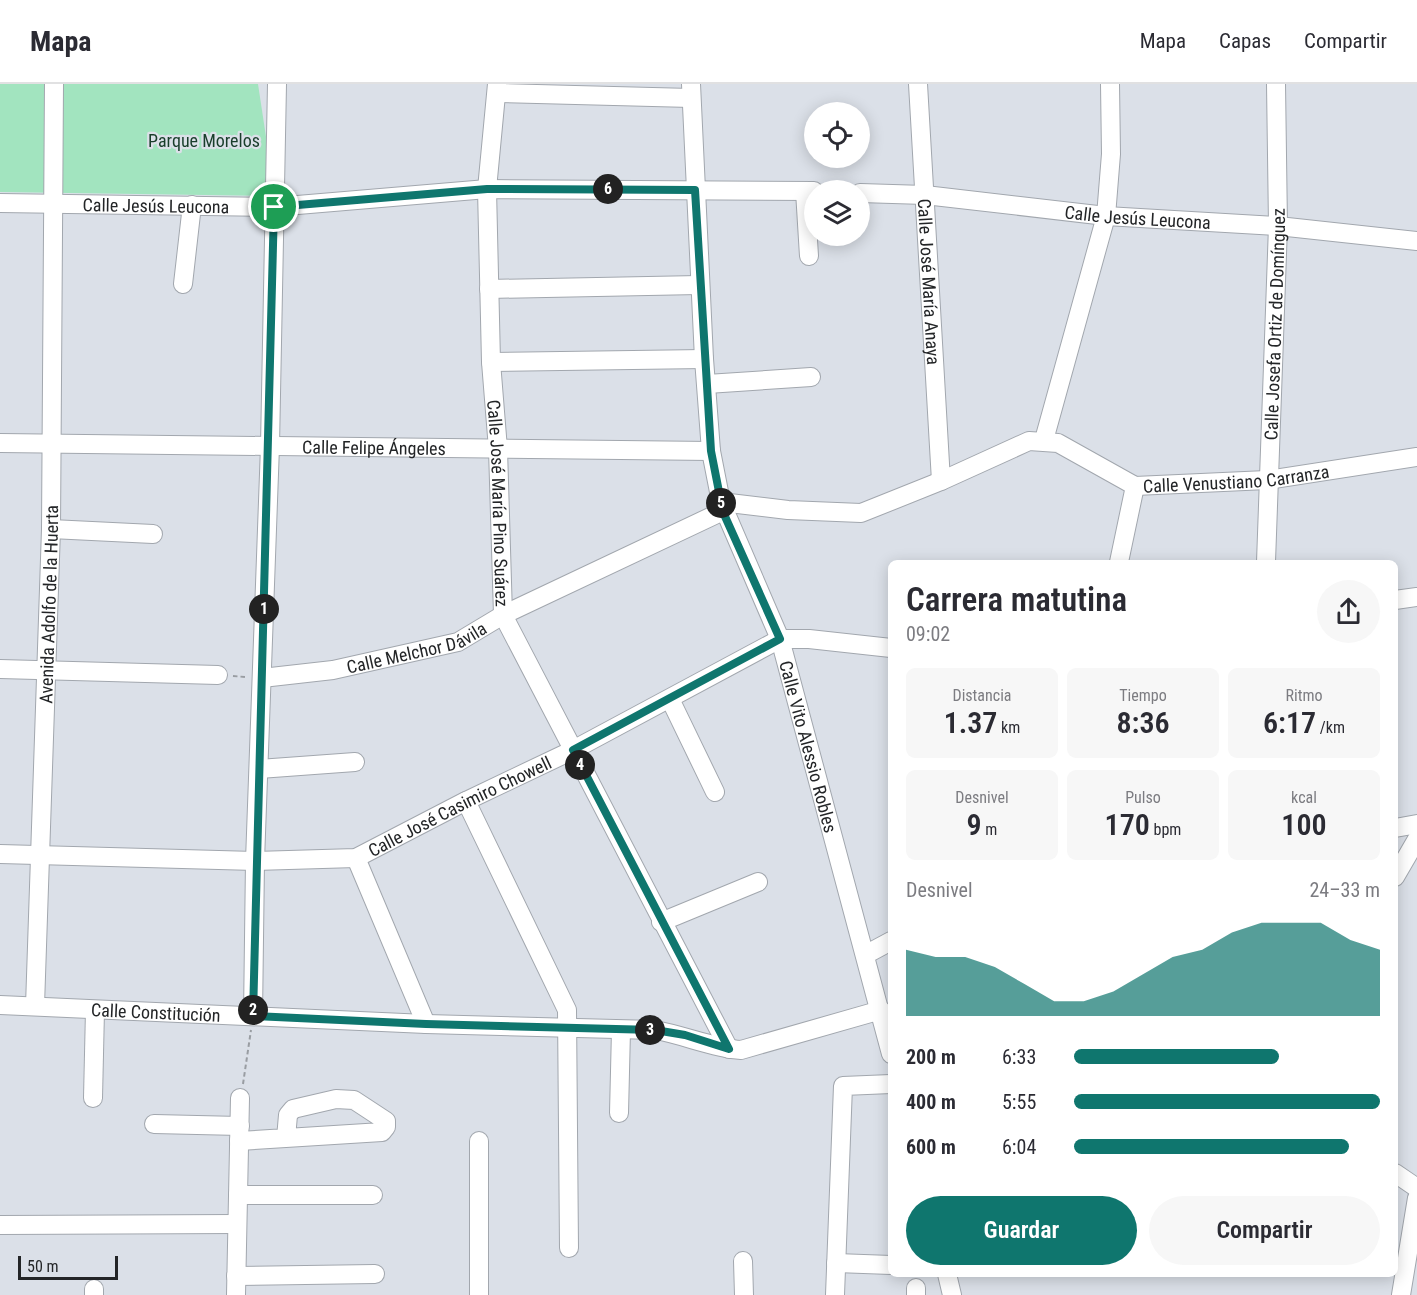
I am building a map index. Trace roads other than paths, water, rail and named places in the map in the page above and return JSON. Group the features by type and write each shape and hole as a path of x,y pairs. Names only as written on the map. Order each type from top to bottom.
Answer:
{"street":[{"name":"Avenida Adolfo de la Huerta","path":"35,1006 51,529 54,84"},
{"path":"253,1016 255,861 270,446 277,84"},
{"name":"Calle José María Anaya","path":"918,84 941,481"},
{"path":"722,507 861,513 941,481 1017,445 1044,440 1106,216 1111,154 1110,84"},
{"name":"Calle Josefa Ortiz de Domínguez","path":"1266,560 1267,480 1278,226 1276,84"},
{"path":"497,88 691,91"},
{"name":"Calle José María Pino Suárez","path":"497,88 487,189 491,362 498,449 502,615 729,1049"},
{"name":"Calle Vito Alessio Robles","path":"691,91 704,359 711,451 722,507 780,639 888,1041"},
{"name":"Calle Jesús Leucona","path":"0,203 274,207 487,189 804,191"},
{"name":"Calle Jesús Leucona","path":"870,193 925,195 1106,216 1278,226 1417,241"},
{"path":"183,284 192,205"},
{"path":"809,246 809,256"},
{"path":"489,289 699,285"},
{"path":"491,362 704,359"},
{"path":"707,384 811,377"},
{"name":"Calle Venustiano Carranza","path":"1044,440 1073,450 1135,486 1267,480 1417,457"},
{"name":"Calle Felipe Ángeles","path":"0,443 711,451"},
{"path":"1119,560 1135,486"},
{"name":"Calle Melchor Dávila","path":"262,678 333,670 459,642 502,615 722,507"},
{"path":"51,529 153,534"},
{"path":"1398,600 1417,597"},
{"name":"Calle José Casimiro Chowell","path":"0,854 255,861 356,858 466,801 573,750 780,639 809,639 888,648"},
{"path":"0,669 218,675"},
{"path":"670,699 715,792"},
{"path":"259,769 355,762"},
{"path":"466,801 566,1005 569,1248"},
{"path":"1398,827 1417,824"},
{"path":"1398,872 1417,839"},
{"path":"356,858 426,1024"},
{"path":"661,922 759,882"},
{"path":"865,955 888,943"},
{"name":"Calle Constitución","path":"0,1005 426,1024 655,1030 685,1035 729,1049 741,1050 881,1010"},
{"path":"93,1098 95,1010"},
{"path":"619,1113 621,1030"},
{"path":"835,1295 843,1086 888,1084"},
{"path":"236,1295 240,1098"},
{"path":"154,1124 286,1138 382,1131 386,1127 386,1121 354,1100 336,1099 293,1109 288,1115 286,1138"},
{"path":"479,1141 479,1295"},
{"path":"1398,1175 1417,1188"},
{"path":"238,1196 373,1195"},
{"path":"1401,1295 1417,1200"},
{"path":"0,1225 237,1224"},
{"path":"743,1261 744,1295"},
{"path":"836,1263 888,1265"},
{"path":"236,1276 375,1274"},
{"path":"948,1277 952,1295"}],"park label":[{"name":"Parque Morelos","path":"204,140"}]}
